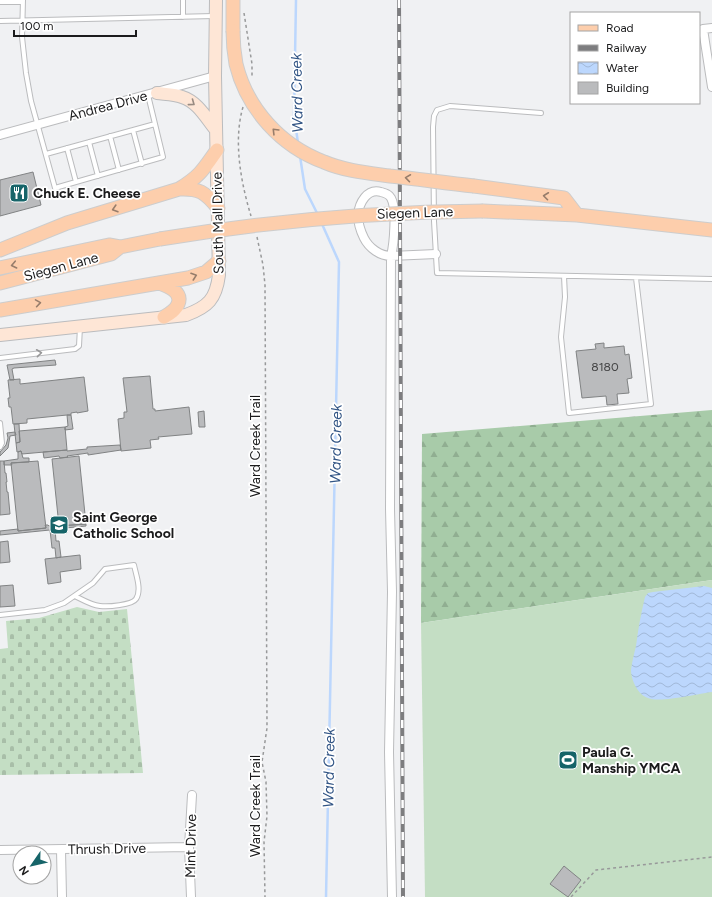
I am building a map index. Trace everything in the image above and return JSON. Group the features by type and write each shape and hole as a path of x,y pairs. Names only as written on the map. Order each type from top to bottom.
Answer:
{"main road":[{"path":"233,0 233,31 236,63 240,76 250,98 265,121 296,148 324,162 354,171 564,198 577,215"},
{"path":"0,250 67,223 179,189 199,175 217,150"},
{"path":"179,189 199,190 209,197 218,208"},
{"name":"Siegen Lane","path":"0,283 111,254 120,247 160,238 261,223 355,215 483,211 577,215 712,230"},
{"name":"Siegen Lane","path":"0,268 109,244 120,247"},
{"path":"0,310 188,278 206,272 219,261"},
{"path":"159,283 174,290 179,297 178,304 174,311 164,317"}],"street":[{"name":"South Mall Drive","path":"0,335 186,315 200,310 209,302 217,288 219,275 215,76 216,0"},
{"path":"712,28 704,29 712,87"},
{"name":"Andrea Drive","path":"0,135 215,76"},
{"path":"152,94 181,96 191,101 198,107 216,130"},
{"path":"392,897 389,752 392,592 390,509 391,256 394,244 393,202 390,196 378,191 370,193 361,202 358,214 359,224 368,244 378,253 386,256 391,256 436,254"},
{"name":"Mint Drive","path":"191,897 189,847 192,795"},
{"name":"Thrush Drive","path":"0,850 189,847"},
{"path":"61,850 62,897"}],"lane":[{"path":"183,0 183,17"},
{"path":"0,2 23,1 22,37 26,73 31,101 55,188 163,157 155,124 152,94"},
{"path":"0,21 216,16"},
{"path":"541,113 450,106 437,110 434,116 433,127 437,273 712,279"},
{"path":"46,154 155,124"},
{"path":"133,130 142,164"},
{"path":"110,136 119,170"},
{"path":"89,142 98,176"},
{"path":"67,148 76,182"},
{"path":"564,276 565,297 561,337 569,413 651,404 636,278"},
{"path":"0,358 75,349 79,346 80,327"},
{"path":"0,424 2,443 0,447"},
{"path":"0,615 55,607 75,596 93,583 105,569 134,566 139,590 136,598 131,603 101,606 89,603 75,596"}],"path":[{"path":"244,13 252,64 251,81"},
{"path":"244,103 239,134 240,172 251,217"},
{"name":"Ward Creek Trail","path":"257,236 263,265 265,285 266,728 262,762 266,782 267,816 264,842 265,897"},
{"path":"571,897 596,870 712,857"}],"green space":[{"path":"712,410 712,580 421,623 422,434"},
{"name":"Paula G. Manship YMCA","path":"712,580 712,897 425,897 421,623"},
{"path":"77,607 99,612 127,609 143,773 0,775 0,649 8,648 6,621 39,618"}],"water":[{"path":"704,586 712,588 712,692 679,698 654,699 644,696 636,687 632,678 631,670 645,597 648,593 653,592"}],"building":[{"name":"Chuck E. Cheese","path":"33,172 41,205 0,216 0,180"},
{"path":"604,343 604,348 624,346 625,355 629,354 632,378 627,379 629,393 617,394 618,404 607,405 606,396 582,398 576,351 596,349 595,344"},
{"path":"55,360 56,365 14,368 12,369 14,380 10,380 7,365"},
{"path":"150,376 153,409 155,409 155,411 189,407 192,434 158,437 159,439 150,440 151,448 121,451 118,419 124,418 124,412 127,412 123,378"},
{"path":"84,377 88,411 71,413 71,415 27,419 27,423 13,424 11,407 9,407 8,398 10,398 8,380 20,379 20,384"},
{"path":"204,411 205,427 199,427 198,412"},
{"path":"67,415 71,415 73,429 65,430 65,427 68,426"},
{"path":"14,424 19,424 20,442 16,443"},
{"path":"65,427 67,450 22,454 21,451 17,452 16,443 20,442 19,431"},
{"path":"15,432 16,435 10,436 8,448 0,456 0,452 6,445 8,438 7,433"},
{"path":"120,445 121,450 88,455 88,453 60,458 59,456 44,458 43,452 67,451 87,449 87,447"},
{"path":"21,451 23,458 29,458 29,462 4,465 4,461 18,459 18,452"},
{"path":"79,456 86,524 59,526 52,459"},
{"path":"0,461 4,461 10,514 0,515"},
{"path":"38,461 46,528 18,531 11,463"},
{"path":"86,524 86,526 55,529 56,541 59,541 61,557 56,558 55,548 52,548 50,530 0,535 0,531 46,528 45,525 59,526"},
{"path":"8,541 10,562 0,563 0,542"},
{"path":"80,555 81,569 60,572 61,582 48,584 45,559"},
{"path":"13,585 15,606 0,607 0,586"},
{"path":"564,866 581,880 568,897 550,884"}],"waterway":[{"name":"Ward Creek","path":"296,0 294,115 298,143"},
{"name":"Ward Creek","path":"300,156 305,189 318,215"},
{"name":"Ward Creek","path":"322,224 339,262 326,897"}],"railway":[{"path":"399,0 403,897"}],"place":[{"name":"Chuck E. Cheese","path":"19,193"},
{"name":"Saint George Catholic School","path":"59,525"},
{"name":"Paula G. Manship YMCA","path":"568,760"}]}
